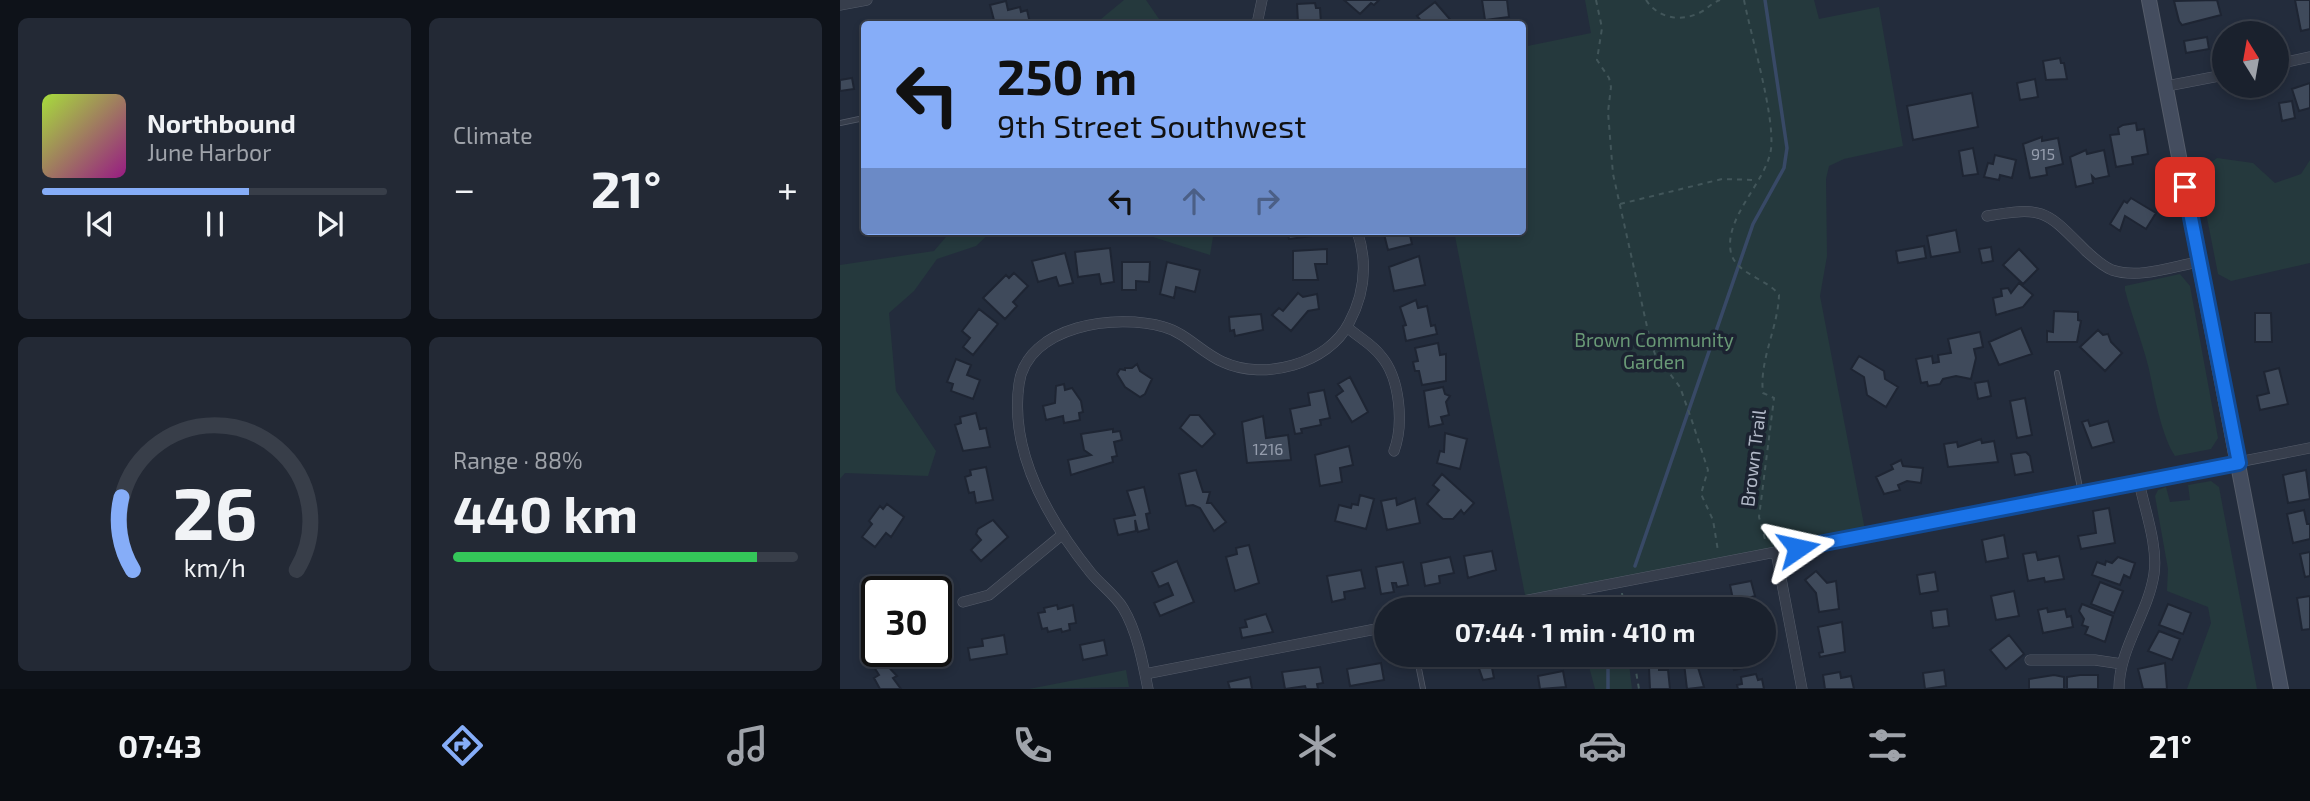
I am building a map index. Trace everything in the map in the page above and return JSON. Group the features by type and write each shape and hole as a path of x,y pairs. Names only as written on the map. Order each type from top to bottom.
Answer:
{"main road":[{"path":"2149,0 2281,689"}],"street":[{"path":"840,5 867,0"},
{"path":"1258,21 1262,0"},
{"path":"2289,61 2310,57"},
{"path":"2167,86 2212,77"},
{"path":"1987,216 2039,211 2054,219 2099,263 2121,272 2133,274 2198,262"},
{"path":"1148,689 1125,610 1063,534 1037,490 1023,443 1019,384 1022,366 1048,338 1064,332 1134,321 1168,328 1223,362 1250,369 1268,369 1309,359 1332,344 1347,327 1357,309 1364,274 1358,235"},
{"path":"1347,327 1381,356 1392,376 1398,413 1394,451"},
{"path":"1544,597 2310,449"},
{"path":"2119,689 2122,664 2150,594 2154,572 2154,552 2139,482"},
{"path":"963,602 989,595 1063,534"},
{"path":"1776,552 1802,689"},
{"path":"1145,674 1374,629"},
{"path":"2030,660 2095,660 2122,664"}],"lane":[{"path":"840,122 861,118"},
{"path":"2057,373 2081,494"},
{"path":"1419,667 1423,689"}],"path":[{"path":"1597,0 1602,28 1597,60 1609,78 1611,87 1610,141 1619,204 1650,340 1655,354 1680,387 1708,470 1701,494 1713,520 1718,552"},
{"path":"1646,0 1654,11 1677,18 1700,12 1720,0"},
{"name":"Brown Trail","path":"1744,0 1769,122 1771,150 1741,211 1730,250 1734,260 1779,295 1779,311 1769,337 1763,385 1763,393 1774,398 1759,517 1766,543"},
{"path":"1619,204 1722,179 1756,180"},
{"path":"1635,667 1639,689"}],"green space":[{"path":"1124,0 1146,0 1159,19 1165,21 1099,21"},
{"name":"Brown Community Garden","path":"1585,0 1814,0 1819,19 1879,7 1903,146 1844,159 1829,166 1826,179 1827,256 1820,296 1866,535 1542,597 1525,597 1455,235 1526,235 1526,46 1591,33"},
{"path":"2217,158 2253,163 2275,183 2301,174 2310,160 2310,263 2231,281 2218,274 2198,172"},
{"path":"948,235 988,235 976,246 937,259 914,291 889,313 896,391 936,451 928,476 845,473 840,479 840,265 934,251"},
{"path":"1147,235 1213,235 1210,255"},
{"path":"2180,274 2190,286 2218,438 2211,449 2175,456 2160,419 2149,368 2125,286"},
{"path":"2211,481 2219,487 2257,689 2187,689 2211,623 2208,607 2167,591 2168,569 2155,496 2158,490 2166,487 2170,502 2190,500 2188,485"},
{"path":"1589,667 1629,667 1632,689 1595,689"},
{"path":"1126,670 1129,687 1029,689"}],"building":[{"path":"1344,0 1379,0 1374,5 1371,3 1360,14"},
{"path":"1482,0 1507,0 1509,17 1485,20"},
{"path":"2217,0 2221,15 2182,25 2179,21 2174,1"},
{"path":"2295,0 2310,0 2310,29 2301,31"},
{"path":"1006,1 1008,10 1020,7 1021,12 1027,10 1030,21 994,21 990,5"},
{"path":"1435,2 1451,21 1421,21 1417,16"},
{"path":"1315,3 1316,8 1320,8 1321,21 1298,21 1297,4"},
{"path":"2207,37 2209,49 2186,53 2184,41"},
{"path":"2060,58 2061,63 2064,63 2067,79 2046,80 2043,61"},
{"path":"852,78 854,89 840,91 840,80"},
{"path":"2035,79 2038,97 2020,100 2017,83"},
{"path":"2310,83 2310,108 2299,111 2292,89"},
{"path":"1972,93 1978,127 1913,140 1907,106"},
{"path":"2292,101 2295,118 2282,121 2279,103"},
{"path":"2136,123 2137,130 2144,129 2148,154 2132,157 2133,164 2116,167 2110,135 2119,134 2118,128 2123,125"},
{"path":"2042,137 2042,141 2058,138 2063,164 2046,168 2047,175 2030,178 2023,144"},
{"path":"1973,148 1978,174 1963,176 1959,151"},
{"path":"2086,150 2087,154 2104,150 2109,176 2095,179 2092,176 2093,183 2076,187 2070,157"},
{"path":"1995,155 2016,160 2012,178 2000,175 1999,180 1984,177 1988,163 1993,164"},
{"path":"2131,198 2156,213 2146,229 2125,216 2120,231 2110,224 2124,201 2127,203"},
{"path":"1956,230 1960,252 1931,257 1927,236"},
{"path":"1288,235 1319,235 1289,239"},
{"path":"1384,235 1410,235 1412,244 1388,250"},
{"path":"1924,246 1926,258 1898,263 1896,251"},
{"path":"1991,247 1993,261 1982,263 1979,249"},
{"path":"1110,248 1114,282 1101,284 1099,274 1078,277 1075,252"},
{"path":"1327,249 1327,264 1315,264 1318,280 1293,280 1293,251"},
{"path":"2019,249 2038,269 2023,284 2003,265"},
{"path":"1065,253 1073,283 1059,286 1056,277 1038,282 1032,261"},
{"path":"1419,256 1425,285 1394,291 1389,267"},
{"path":"1122,262 1150,262 1149,282 1136,281 1136,290 1122,290"},
{"path":"1167,262 1200,270 1195,292 1176,287 1174,298 1160,294"},
{"path":"1014,273 1028,286 1013,302 1017,306 1005,319 983,298 1006,275 1009,278"},
{"path":"2019,283 2033,295 2023,307 1996,315 1993,298 2002,296 2001,289 2008,288 2011,293"},
{"path":"1298,293 1303,297 1317,294 1319,309 1308,311 1291,331 1272,315 1279,308 1283,311"},
{"path":"1416,300 1418,308 1427,306 1431,326 1435,325 1437,334 1406,341 1403,326 1406,325 1400,307"},
{"path":"979,309 998,324 973,355 963,347 970,338 962,331"},
{"path":"2054,311 2078,312 2078,320 2081,321 2077,342 2047,342 2047,331 2053,332"},
{"path":"2255,313 2271,313 2272,342 2255,342"},
{"path":"1261,314 1263,330 1235,336 1234,330 1230,331 1229,317"},
{"path":"2021,328 2032,354 1999,365 1989,342"},
{"path":"2098,330 2103,335 2108,334 2111,342 2122,353 2105,371 2080,347"},
{"path":"1980,332 1983,347 1974,349 1976,358 1971,379 1956,376 1943,379 1940,384 1928,386 1927,382 1921,383 1916,359 1932,356 1933,363 1939,362 1938,355 1951,353 1948,339"},
{"path":"1438,343 1440,355 1446,354 1446,381 1422,385 1419,371 1415,371 1413,362 1418,361 1415,348"},
{"path":"1859,356 1884,371 1885,379 1898,387 1886,407 1867,395 1864,377 1851,369"},
{"path":"956,359 971,365 967,375 980,380 973,399 951,391 953,384 947,382"},
{"path":"1137,364 1140,371 1152,379 1145,394 1140,397 1125,387 1117,374 1120,369 1132,368"},
{"path":"2279,368 2288,404 2260,410 2257,396 2269,393 2264,372"},
{"path":"1350,377 1368,412 1352,422 1336,396 1343,391 1338,384"},
{"path":"1988,381 1991,396 1978,399 1975,383"},
{"path":"1064,384 1065,390 1072,388 1081,401 1083,412 1079,413 1080,420 1064,423 1063,416 1046,420 1043,406 1055,403 1056,386"},
{"path":"1443,387 1445,394 1450,396 1446,402 1449,415 1441,417 1443,424 1429,427 1424,391"},
{"path":"1324,390 1330,418 1320,420 1321,425 1301,429 1302,433 1295,434 1290,409 1310,405 1308,393"},
{"path":"2025,398 2032,435 2017,438 2010,401"},
{"path":"976,413 980,429 986,428 990,447 963,451 955,425 961,423 960,417"},
{"path":"1190,415 1199,415 1215,434 1202,447 1180,428"},
{"path":"1263,416 1266,438 1288,435 1291,460 1247,463 1242,422"},
{"path":"2088,420 2090,426 2108,421 2114,442 2092,448 2082,422"},
{"path":"1113,429 1113,432 1120,431 1122,440 1114,442 1117,456 1112,457 1113,462 1071,475 1068,460 1091,455 1084,450 1081,434"},
{"path":"1445,433 1467,439 1460,469 1437,463 1440,451 1444,452"},
{"path":"1981,439 1982,443 1994,441 1998,462 1948,467 1944,444 1957,442 1958,447"},
{"path":"1349,446 1353,465 1340,468 1342,482 1320,486 1315,455"},
{"path":"2026,452 2030,456 2033,472 2015,475 2011,454"},
{"path":"1901,460 1903,466 1923,468 1921,483 1907,481 1898,485 1900,490 1884,494 1876,477 1893,469 1891,465"},
{"path":"986,467 993,500 976,503 974,492 969,493 965,477 971,475 970,470"},
{"path":"1196,470 1203,492 1210,492 1207,503 1211,503 1226,522 1214,531 1200,508 1186,506 1179,474"},
{"path":"2306,470 2310,499 2288,503 2283,475"},
{"path":"1442,474 1474,503 1464,514 1461,510 1453,519 1443,519 1427,504 1439,490 1433,485"},
{"path":"1144,487 1150,513 1146,514 1149,529 1138,532 1135,520 1136,531 1118,535 1114,519 1135,515 1127,491"},
{"path":"1360,495 1374,499 1366,529 1335,521 1339,505 1351,508 1352,504 1358,505"},
{"path":"1396,498 1397,505 1415,498 1420,523 1387,530 1381,501"},
{"path":"887,504 904,517 891,537 886,533 875,547 862,537 872,524 869,521 880,506 883,509"},
{"path":"2109,508 2115,543 2081,549 2078,536 2096,533 2093,511"},
{"path":"2304,510 2307,524 2310,524 2310,539 2293,543 2287,514"},
{"path":"993,520 1008,537 981,561 971,550 981,540 976,534 978,529"},
{"path":"2004,535 2008,558 1986,562 1982,540"},
{"path":"1249,545 1259,583 1235,591 1226,557 1237,554 1236,548"},
{"path":"1492,551 1496,570 1468,578 1464,556"},
{"path":"2036,552 2038,560 2059,556 2064,579 2045,582 2044,578 2028,581 2023,554"},
{"path":"2310,552 2310,576 2305,577 2300,554"},
{"path":"1450,557 1454,573 1439,576 1440,583 1425,586 1421,563"},
{"path":"2118,557 2135,563 2130,578 2124,575 2120,585 2092,575 2097,562 2105,565 2106,561 2112,563"},
{"path":"1177,561 1194,602 1160,616 1154,603 1173,595 1168,583 1159,587 1152,572"},
{"path":"1403,562 1408,585 1397,587 1396,583 1392,583 1394,592 1381,594 1376,567"},
{"path":"1361,570 1365,588 1344,592 1345,599 1332,602 1327,576"},
{"path":"1816,571 1827,583 1836,581 1839,609 1819,612 1816,593 1805,580"},
{"path":"1935,572 1938,591 1920,594 1917,575"},
{"path":"1751,581 1755,596 1732,597 1730,585"},
{"path":"2100,582 2123,591 2114,613 2091,604"},
{"path":"2014,591 2019,616 1996,620 1991,596"},
{"path":"2310,596 2310,629 2302,630 2297,598"},
{"path":"2082,604 2113,616 2105,642 2085,634 2088,627 2082,625 2084,619 2079,611"},
{"path":"2168,604 2191,613 2183,634 2159,625"},
{"path":"1057,605 1058,609 1073,605 1076,623 1069,624 1070,630 1048,632 1047,628 1042,629 1038,613 1045,612 1044,608"},
{"path":"2047,608 2048,612 2065,609 2067,617 2071,616 2073,627 2043,633 2038,610"},
{"path":"1947,609 1949,626 1933,628 1931,611"},
{"path":"1266,614 1273,632 1242,638 1240,628 1247,627 1245,620"},
{"path":"1842,622 1845,652 1820,657 1819,653 1823,652 1818,627"},
{"path":"2159,631 2180,639 2172,660 2148,651"},
{"path":"1004,635 1007,654 970,660 968,648 983,646 982,639"},
{"path":"2009,635 2024,654 2006,669 1990,650"},
{"path":"1104,640 1107,655 1083,660 1080,645"},
{"path":"2165,663 2167,689 2143,689 2138,669"},
{"path":"1374,664 1374,667 1382,667 1384,680 1350,686 1347,669"},
{"path":"874,667 889,667 897,676 893,678 901,689 880,689 874,678 879,675"},
{"path":"1320,667 1323,683 1317,684 1318,689 1306,689 1305,686 1285,689 1282,672"},
{"path":"1478,667 1497,667 1492,668 1494,678 1483,680"},
{"path":"1684,667 1698,667 1704,687 1687,689"},
{"path":"1649,668 1668,670 1670,689 1650,689"},
{"path":"1944,670 1946,686 1925,689 1923,673"},
{"path":"1563,671 1566,687 1540,689 1538,676"},
{"path":"1840,672 1841,678 1851,676 1854,689 1825,689 1823,675"},
{"path":"1756,674 1758,680 1762,679 1764,689 1738,689 1737,685 1742,684 1741,677"},
{"path":"2054,675 2064,677 2064,689 2029,689 2029,679"},
{"path":"2098,675 2098,689 2067,689 2067,677"},
{"path":"1250,677 1252,689 1230,689 1228,682"}],"waterway":[{"path":"1635,566 1753,224 1784,168 1787,148 1765,0"},
{"path":"1608,667 1608,689"}],"route":[{"path":"1798,548 2239,463 2185,187"}]}
